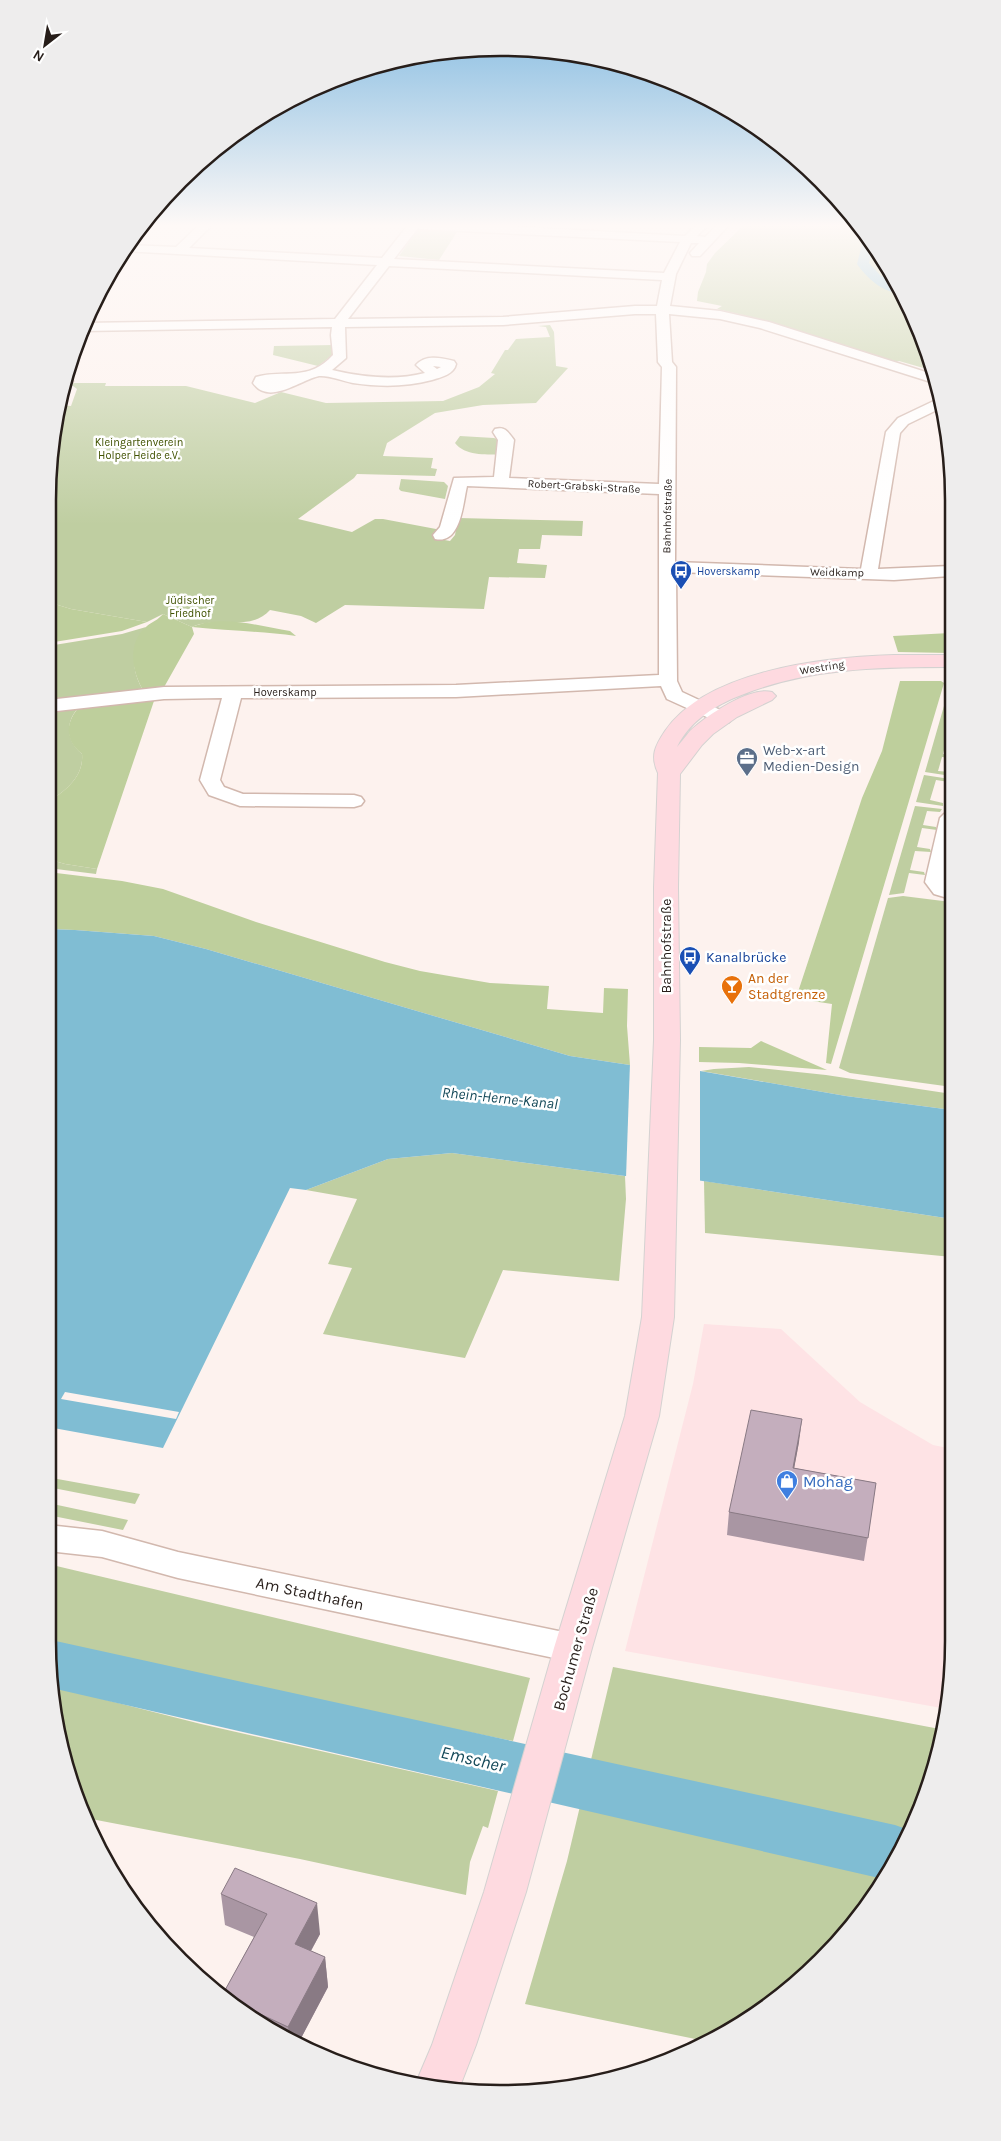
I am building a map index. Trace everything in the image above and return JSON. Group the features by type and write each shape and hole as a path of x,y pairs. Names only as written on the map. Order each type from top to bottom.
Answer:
{"main road":[{"name":"Westring","path":"700,708 724,695 766,678 818,666 880,661 945,661"},
{"name":"Westring","path":"722,718 763,697 804,682 854,674 945,672"},
{"name":"Bahnhofstraße","path":"662,1201 666,1060 666,887 670,773 664,762 664,752 667,742 681,724 700,708"},
{"path":"670,773 679,764 688,748 698,736 722,718"},
{"name":"Bochumer Straße","path":"439,2080 480,1970 521,1836 573,1648 642,1416 658,1317 662,1201"}],"street":[{"path":"91,327 261,325"},
{"path":"294,379 318,371 339,358 341,348 337,332 340,325"},
{"name":"Bahnhofstraße","path":"663,325 665,362 670,367 666,567 668,591 668,681"},
{"name":"Bahnhofstraße","path":"670,367 676,362 678,325"},
{"path":"764,325 927,377"},
{"path":"318,371 358,381 410,381 427,378 435,374"},
{"name":"Weidkamp","path":"666,567 868,574 893,432 903,421 934,405"},
{"path":"500,432 506,440 501,482"},
{"name":"Robert-Grabski-Straße","path":"441,535 448,529 460,481 556,483 593,488 668,489"},
{"path":"868,574 894,575 945,571"},
{"name":"Hoverskamp","path":"56,705 164,693 456,691 647,680 668,681"},
{"path":"668,681 674,695 722,718"},
{"name":"Hoverskamp","path":"233,693 210,780 216,791 229,798 246,801 354,801"},
{"path":"945,844 936,882 945,890"},
{"name":"Am Stadthafen","path":"56,1539 102,1544 178,1565 573,1648"}],"shaded area":[{"path":"704,1324 781,1329 860,1402 933,1445 945,1447 945,1640 944,1670 939,1708 625,1651 693,1384"}],"green space":[{"path":"550,325 554,332 556,366 568,368 536,403 483,405 435,413 387,443 383,456 433,458 431,468 437,469 435,476 357,474 298,519 352,532 375,519 383,519 439,529 434,538 450,541 455,535 458,518 583,521 582,536 542,535 540,549 519,549 517,563 547,565 545,578 489,577 484,609 345,605 316,623 301,616 270,610 262,617 253,620 201,624 192,627 163,614 147,622 71,609 56,604 57,471 67,406 71,406 77,389 71,386 72,383 106,383 105,386 186,386 255,403 281,392 326,403 443,401 479,387 495,374 491,373 505,350 508,350 516,339 550,337 546,327 538,326"},
{"path":"778,325 909,325 924,368 899,361 892,363"},
{"path":"334,345 333,355 318,366 273,355 274,346"},
{"path":"460,436 499,440 500,455 476,454 464,450 455,443"},
{"path":"401,479 444,482 448,486 445,499 401,491 399,489"},
{"path":"56,604 71,609 147,622 122,631 56,642"},
{"path":"163,614 192,627 194,634 163,689 145,693 134,668 133,659 136,641 140,633 147,626"},
{"path":"215,621 240,622 290,631 296,636 270,633 192,627"},
{"path":"146,627 137,643 134,660 140,685 145,693 56,703 56,645 122,634"},
{"path":"945,633 945,653 898,652 893,636"},
{"path":"900,681 941,681 944,683 831,1064 826,1063 832,1004 812,1001 812,992 798,992 862,798 882,751"},
{"path":"155,698 97,869 56,861 56,796 67,788 80,770 82,754 72,743 69,730 72,717 81,705"},
{"path":"945,702 945,746 943,754 945,754 945,757 942,757 938,771 945,772 945,775 925,772"},
{"path":"81,705 72,717 69,730 72,743 82,754 82,762 77,776 67,788 56,796 56,707"},
{"path":"924,775 945,778 945,781 936,780 930,800 943,803 943,806 916,802"},
{"path":"915,806 942,809 940,812 927,811 923,825 936,827 937,830 922,828 917,847 930,849 931,852 915,851 910,870 924,872 925,875 909,873 904,893 889,895"},
{"path":"56,861 97,869 96,874 56,869"},
{"path":"56,873 122,881 163,889 256,922 420,971 490,983 549,986 547,1009 603,1013 604,988 628,989 627,1026 630,1065 570,1056 206,949 154,936 56,929"},
{"path":"903,896 945,901 945,1086 850,1073 839,1068 888,898"},
{"path":"761,1041 827,1070 699,1062 699,1047 751,1048"},
{"path":"749,1067 826,1075 945,1093 945,1109 846,1096 701,1071"},
{"path":"452,1153 625,1176 626,1199 619,1281 503,1270 465,1358 323,1334 352,1268 328,1264 357,1199 306,1190 388,1159"},
{"path":"704,1181 945,1218 945,1256 705,1233"},
{"path":"56,1479 140,1494 135,1504 56,1489"},
{"path":"56,1505 128,1520 123,1530 56,1517"},
{"path":"56,1566 530,1678 513,1741 342,1706 56,1643"},
{"path":"613,1667 936,1728 930,1755 911,1811 885,1863 853,1911 815,1955 793,1975 747,2010 696,2039 525,2004 567,1861"},
{"path":"59,1688 201,1724 498,1791 488,1828 483,1826 470,1862 466,1895 300,1859 94,1820 71,1755"}],"water":[{"name":"Rhein-Herne-Kanal","path":"56,929 154,936 206,949 570,1056 630,1065 700,1071 846,1096 945,1109 945,1218 696,1180 625,1176 452,1153 388,1159 306,1190 290,1188 163,1448 56,1428"}],"pier":[{"path":"630,1063 700,1068 700,1183 626,1178"},
{"path":"65,1392 179,1412 176,1419 61,1399"}],"building":[{"name":"Mohag","path":"751,1410 802,1419 793,1468 876,1483 868,1538 729,1512"},
{"path":"235,1868 317,1903 295,1944 325,1957 288,2027 261,2014 225,1989 267,1914 221,1894"}],"waterway":[{"name":"Emscher","path":"57,1665 891,1852"}],"place":[{"name":"Hoverskamp","path":"681,590"},
{"name":"Web-x-art Medien-Design","path":"747,777"},
{"name":"Kanalbrücke","path":"690,976"},
{"name":"An der Stadtgrenze","path":"732,1005"},
{"name":"Mohag","path":"787,1500"}],"park label":[{"name":"Kleingartenverein Holper Heide e.V.","path":"139,448"},
{"name":"Jüdischer Friedhof","path":"190,606"}]}
